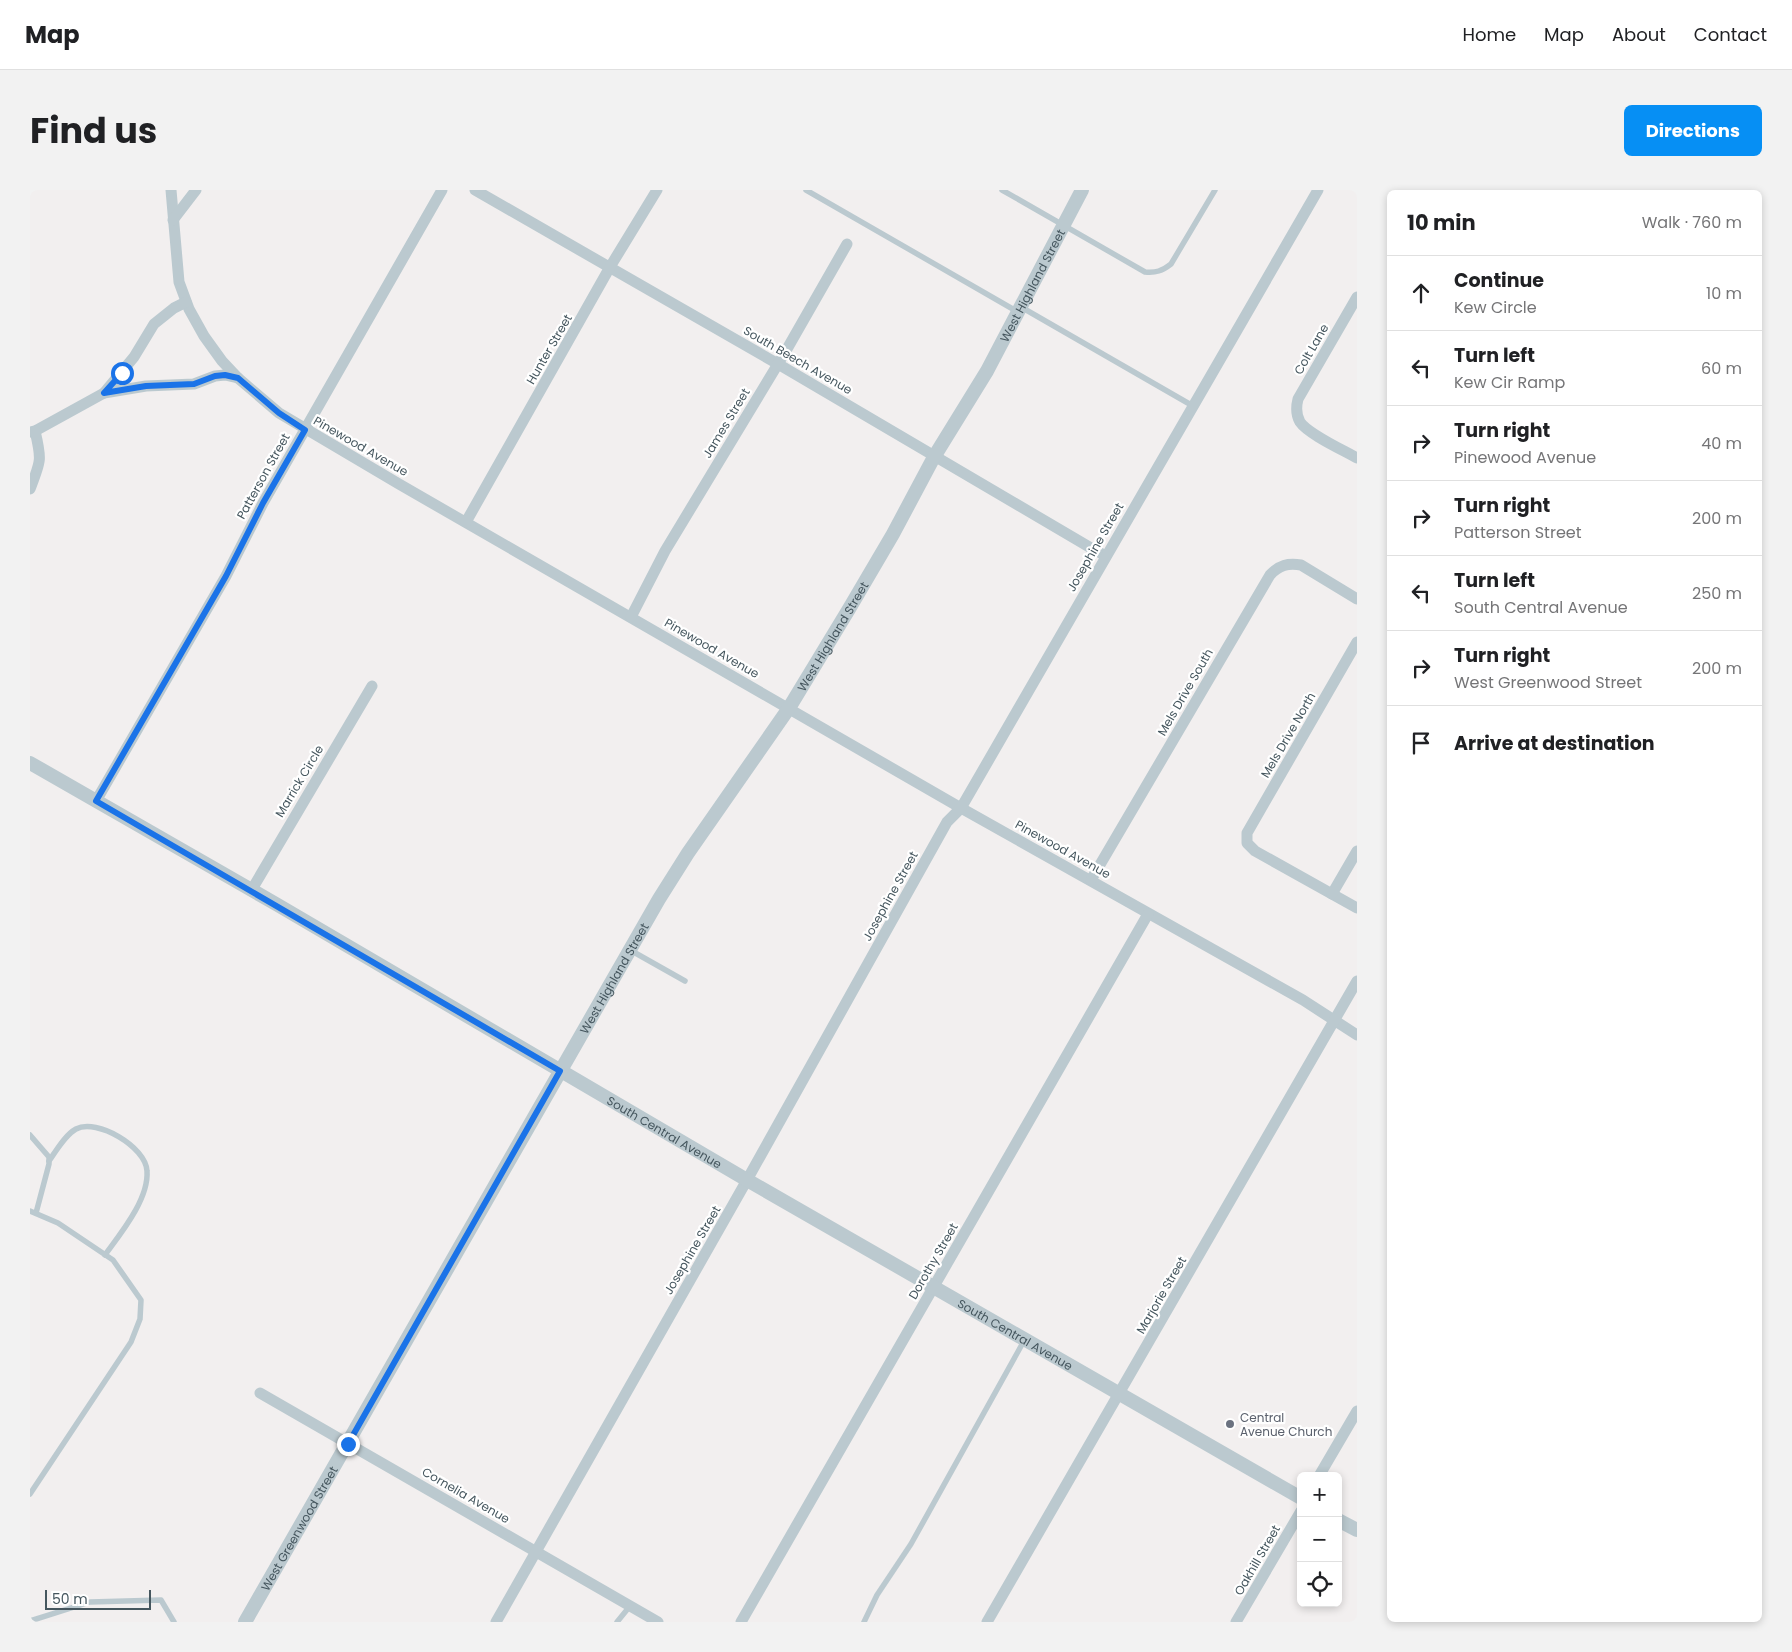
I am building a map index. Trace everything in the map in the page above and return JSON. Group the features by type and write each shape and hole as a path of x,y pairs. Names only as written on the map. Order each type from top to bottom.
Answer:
{"street":[{"name":"Pinewood Avenue","path":"171,190 179,282 194,319 222,361 238,378 279,413 305,430 961,808 1303,1000 1357,1035"},
{"path":"173,220 196,190"},
{"name":"Patterson Street","path":"96,801 226,576 263,503 442,190"},
{"name":"South Beech Avenue","path":"475,190 778,364 1106,556"},
{"name":"Hunter Street","path":"466,522 610,267 657,190"},
{"name":"West Highland Street","path":"560,1071 688,854 789,708 893,534 934,457 987,371 1082,190"},
{"name":"Josephine Street","path":"496,1622 948,822 961,808 1318,190"},
{"name":"James Street","path":"631,617 665,551 778,364 847,244"},
{"name":"Colt Lane","path":"1357,297 1298,399 1296,406 1298,418 1306,428 1357,458"},
{"path":"104,393 134,357 154,324 174,308 186,302"},
{"path":"30,488 40,465 40,454 32,432 104,393 146,386 194,384 215,376 225,375 238,378"},
{"name":"Mels Drive South","path":"1091,880 1270,575 1276,568 1293,564 1301,565 1357,599"},
{"name":"Mels Drive North","path":"1332,894 1255,851 1247,843 1247,834 1357,642"},
{"name":"Marrick Circle","path":"251,891 372,686"},
{"name":"South Central Avenue","path":"30,763 747,1180 1297,1496"},
{"path":"1357,851 1332,894 1357,908"},
{"name":"Dorothy Street","path":"741,1622 1148,914"},
{"name":"Marjorie Street","path":"987,1622 1357,981"},
{"name":"West Greenwood Street","path":"245,1622 560,1071"},
{"name":"Cornelia Avenue","path":"260,1393 658,1622"},
{"path":"1322,1472 1357,1411"},
{"name":"Oakhill Street","path":"1236,1622 1297,1517"},
{"path":"1342,1522 1357,1530"}],"lane":[{"path":"806,190 1193,406"},
{"path":"1002,190 1144,272 1154,273 1163,270 1171,264 1215,190"},
{"path":"630,950 685,980"},
{"path":"30,1494 131,1342 140,1320 141,1300 112,1260 58,1223 33,1212 49,1161 75,1129 87,1126 98,1128 124,1140 142,1155 148,1171 144,1190 133,1217 105,1255"},
{"path":"30,1134 49,1156 49,1161"},
{"path":"864,1622 877,1594 916,1536 1025,1339"},
{"path":"30,1620 90,1602 161,1600 174,1622"},
{"path":"617,1622 630,1606"}],"place":[{"name":"Central Avenue Church","path":"1230,1424"}],"route":[{"path":"122,373 104,393 164,384 194,384 215,376 225,375 238,378 262,400 305,430 263,503 226,576 96,801 276,904 560,1071 348,1444"}]}
